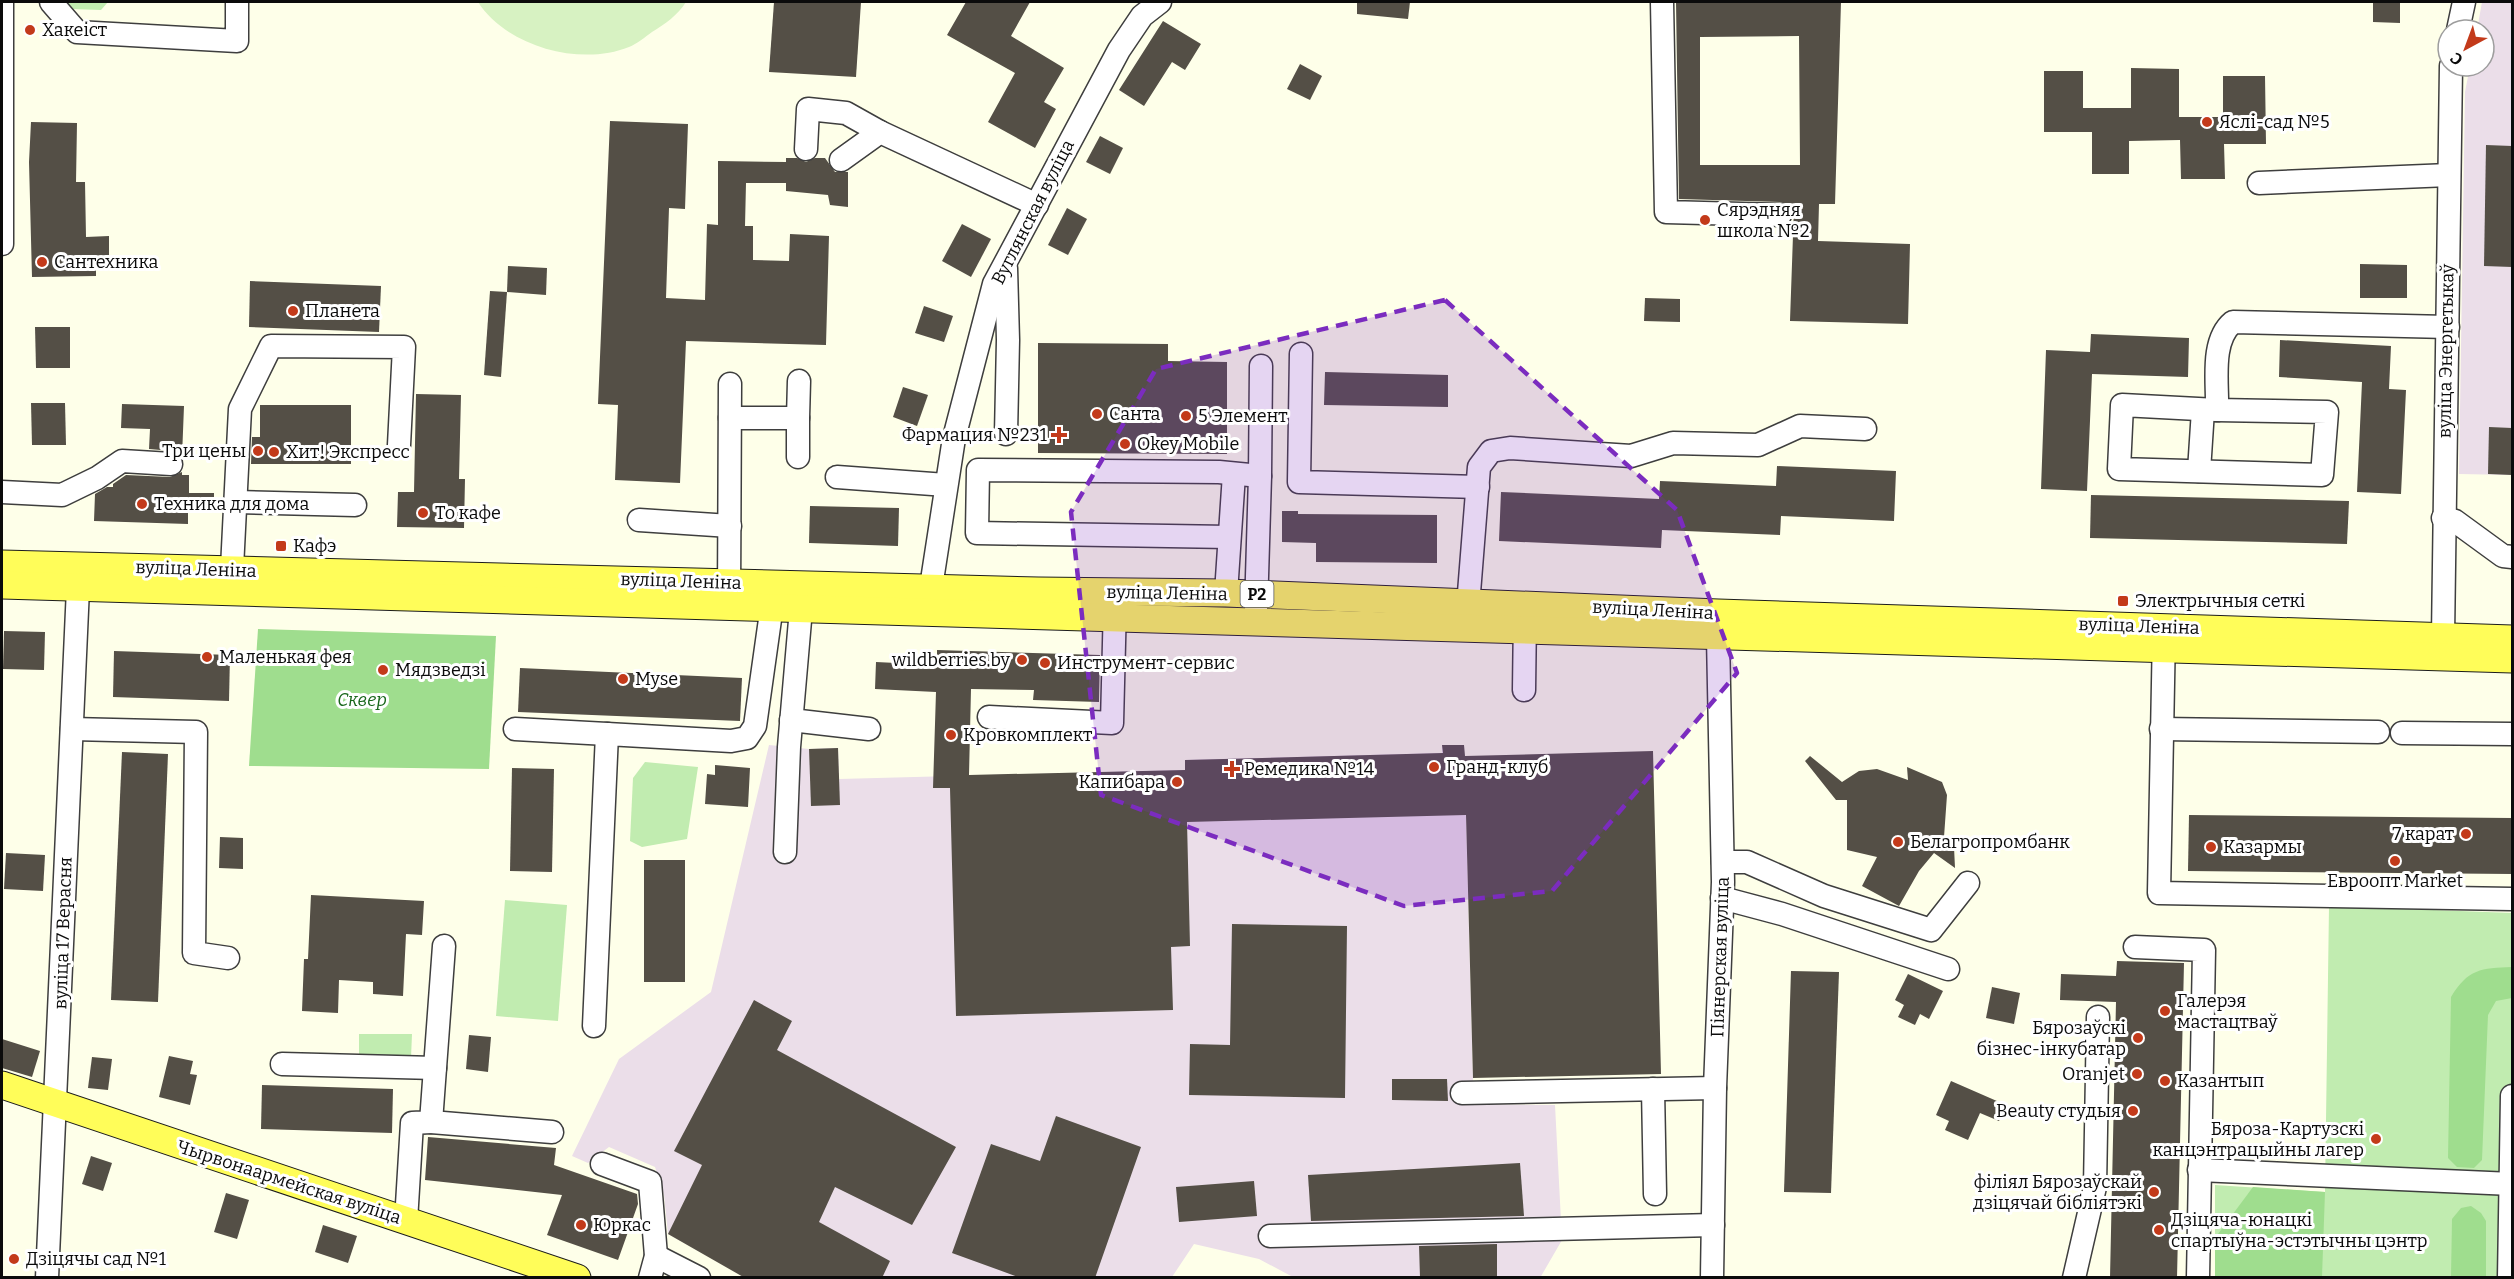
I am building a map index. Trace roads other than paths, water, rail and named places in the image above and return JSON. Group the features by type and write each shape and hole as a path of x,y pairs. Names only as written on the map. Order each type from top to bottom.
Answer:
{"main road":[{"name":"вуліца Леніна","path":"2,564 78,577"},
{"name":"вуліца Леніна","path":"2,585 78,577 1115,605 1255,622 1467,629 1525,618 2443,647 2512,659"},
{"name":"вуліца Леніна","path":"1115,605 1226,593 1467,601 1525,618"},
{"name":"вуліца Леніна","path":"774,596 801,609 930,600"},
{"name":"вуліца Леніна","path":"2443,647 2512,639"},
{"name":"Чырвонаармейская вуліца","path":"2,1085 406,1221 528,1270 577,1278"}],"street":[{"path":"2,2 2,244"},
{"path":"51,2 77,32 237,41 237,2"},
{"name":"Вуглянская вуліца","path":"930,600 954,438 994,285 1119,50 1142,16 1160,2"},
{"path":"1662,2 1666,212 1780,215"},
{"path":"2461,18 2464,2"},
{"name":"вуліца Энергетыкаў","path":"2443,647 2451,78"},
{"path":"806,149 808,109 846,114 1036,205"},
{"path":"841,160 880,132"},
{"path":"2259,183 2449,175"},
{"path":"1006,263 1008,340 1006,434"},
{"path":"2199,471 2219,342 2223,330 2233,322 2448,327"},
{"path":"232,581 240,409 271,346 405,347 399,445"},
{"path":"1301,354 1299,482 1478,487"},
{"path":"1255,622 1261,366"},
{"path":"798,457 799,381"},
{"path":"729,595 730,384"},
{"path":"2122,405 2210,410 2326,412 2322,474 2119,468 2122,405"},
{"path":"730,418 798,418"},
{"path":"1467,629 1467,601 1479,467 1491,451 1510,448 1631,456 1673,443 1758,445 1800,426 1865,429"},
{"path":"2,492 62,495 97,478 122,461 171,464"},
{"path":"1229,537 977,533 978,470 1219,472 1260,476"},
{"path":"1226,593 1234,474"},
{"path":"837,477 946,485"},
{"path":"236,502 355,505"},
{"path":"2443,518 2456,521 2508,556"},
{"path":"639,520 730,526"},
{"name":"вуліца 17 Верасня","path":"47,1278 78,577"},
{"path":"515,729 731,741 747,738 755,726 774,596"},
{"path":"989,717 1112,723 1115,605"},
{"path":"785,852 791,720 801,609"},
{"path":"1524,690 1525,618"},
{"name":"Піянерская вуліца","path":"1712,1278 1715,1088 1723,862 1718,625"},
{"path":"2164,638 2159,893 2512,899"},
{"path":"791,720 869,729"},
{"path":"72,729 196,732 194,954 228,958"},
{"path":"2161,729 2378,732"},
{"path":"2402,733 2512,734"},
{"path":"594,1026 607,734"},
{"path":"1723,862 1747,862 1824,896 1931,930 1968,883"},
{"path":"1722,898 1764,908 1948,969"},
{"path":"431,1122 444,946"},
{"path":"2136,947 2204,950 2198,1278"},
{"path":"2074,1278 2095,1187 2098,1017"},
{"path":"282,1064 435,1068"},
{"path":"1462,1093 1715,1088"},
{"path":"1653,1089 1655,1194"},
{"path":"2509,1278 2512,1096"},
{"path":"406,1221 412,1123 431,1122 552,1132"},
{"path":"602,1164 650,1182 653,1267 699,1278"},
{"path":"2199,1170 2512,1184"},
{"path":"1270,1236 1713,1225"}],"place":[{"name":"Хакеіст","path":"30,30"},
{"name":"Яслі-сад №5","path":"2207,122"},
{"name":"Сярэдняя школа №2","path":"1705,220"},
{"name":"Сантехника","path":"42,262"},
{"name":"Планета","path":"293,311"},
{"name":"Санта","path":"1097,414"},
{"name":"5 Элемент","path":"1186,416"},
{"name":"Фармация №231","path":"1059,435"},
{"name":"Okey Mobile","path":"1125,444"},
{"name":"Три цены","path":"258,451"},
{"name":"Хит! Экспресс","path":"274,452"},
{"name":"Техника для дома","path":"142,504"},
{"name":"То кафе","path":"423,513"},
{"name":"Кафэ","path":"281,546"},
{"name":"Электрычныя сеткі","path":"2123,601"},
{"name":"Маленькая фея","path":"207,657"},
{"name":"wildberries.by","path":"1022,660"},
{"name":"Инструмент-сервис","path":"1045,663"},
{"name":"Мядзведзі","path":"383,670"},
{"name":"Myse","path":"623,679"},
{"name":"Кровкомплект","path":"951,735"},
{"name":"Гранд-клуб","path":"1434,767"},
{"name":"Ремедика №14","path":"1232,769"},
{"name":"Капибара","path":"1177,782"},
{"name":"7 карат","path":"2466,834"},
{"name":"Белагропромбанк","path":"1898,842"},
{"name":"Казармы","path":"2211,847"},
{"name":"Евроопт Market","path":"2395,861"},
{"name":"Галерэя мастацтваў","path":"2165,1011"},
{"name":"Бярозаўскі бізнес-інкубатар","path":"2138,1038"},
{"name":"Oranjet","path":"2137,1074"},
{"name":"Казантып","path":"2165,1081"},
{"name":"Beauty студыя","path":"2133,1111"},
{"name":"Бяроза-Картузскі канцэнтрацыйны лагер","path":"2376,1139"},
{"name":"філіял Бярозаўскай дзіцячай бібліятэкі","path":"2154,1192"},
{"name":"Юркас","path":"581,1225"},
{"name":"Дзіцяча-юнацкі спартыўна-эстэтычны цэнтр","path":"2159,1230"},
{"name":"Дзіцячы сад №1","path":"14,1259"}],"park label":[{"name":"Сквер","path":"362,700"}]}
